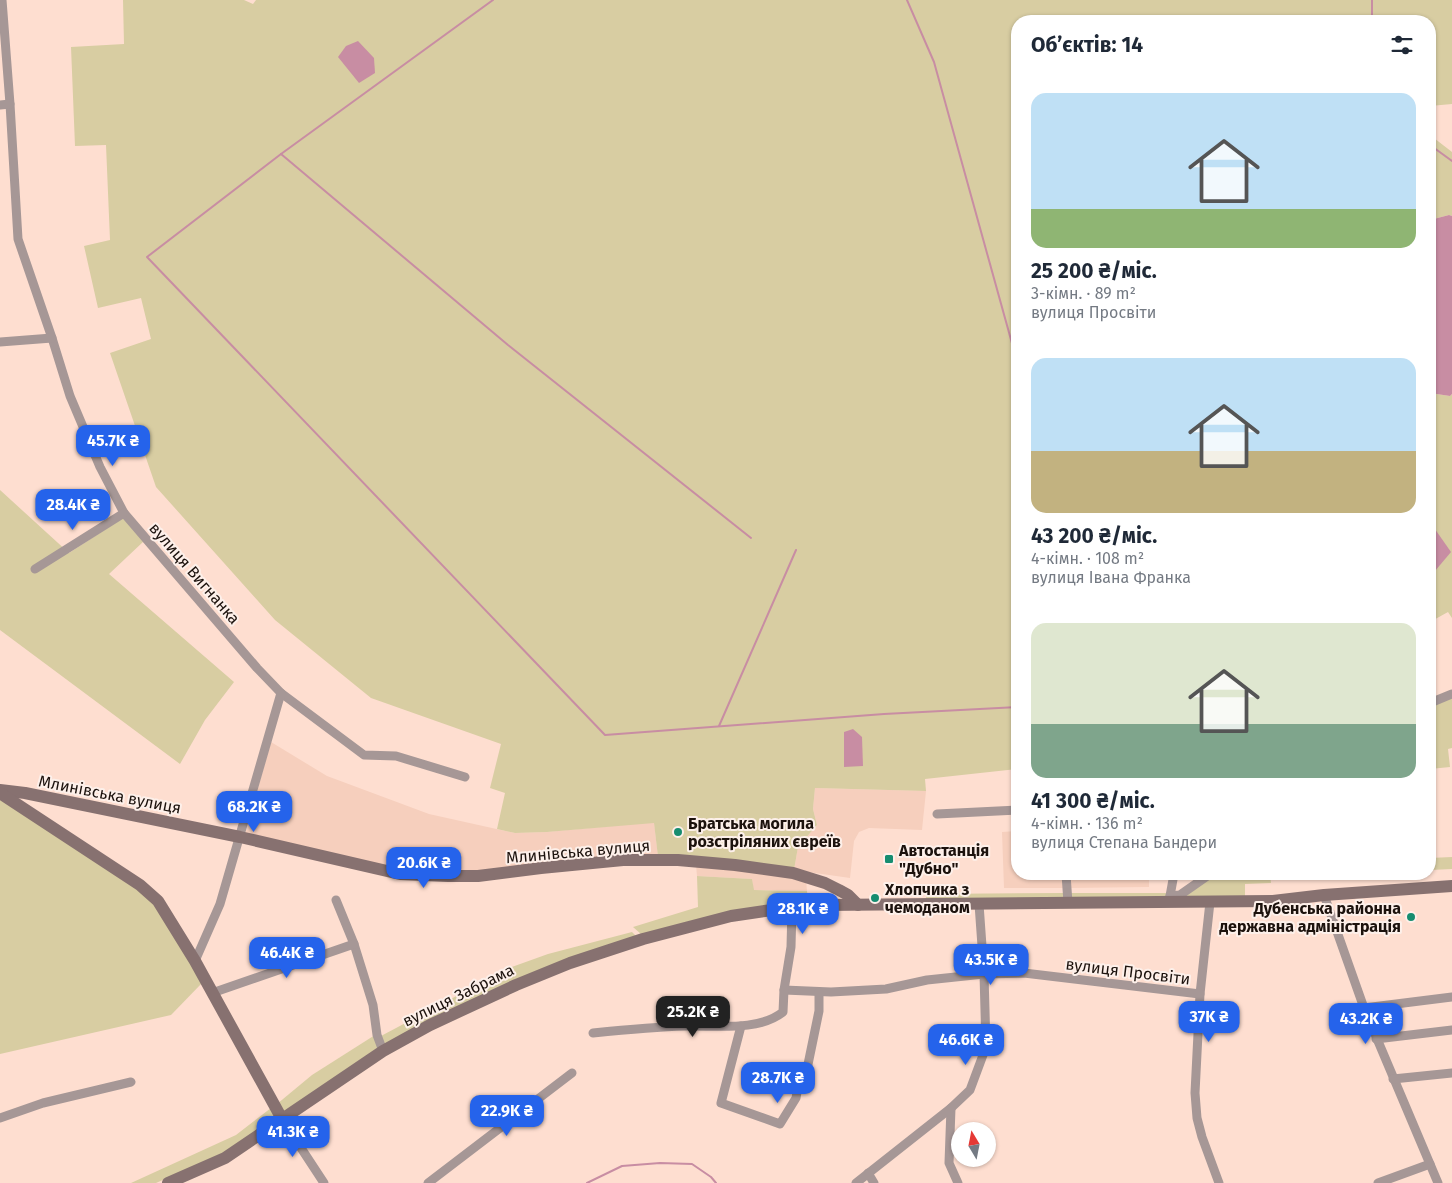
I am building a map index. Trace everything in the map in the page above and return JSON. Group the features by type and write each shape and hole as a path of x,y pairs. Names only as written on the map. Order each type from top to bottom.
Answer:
{"main road":[{"name":"Млинівська вулиця","path":"0,792 25,793 240,837 400,874 478,876 623,860 678,860 793,873 817,880 840,890 858,905"},
{"path":"0,792 140,885 158,901 195,961 282,1119"},
{"name":"вулиця Забрама","path":"168,1183 225,1158 383,1051 430,1025 516,985 570,963 642,939 731,916 792,907 858,905 1068,903 1170,899 1210,902 1273,901 1452,886"}],"street":[{"name":"вулиця Вигнанка","path":"2,0 18,240 74,404 100,467 124,513 256,668 281,693 364,755 396,756 465,777"},
{"path":"0,105 10,104"},
{"path":"0,342 52,338"},
{"path":"35,569 124,513"},
{"path":"195,961 220,904 281,693"},
{"path":"1436,701 1452,694"},
{"path":"937,814 1011,810"},
{"path":"1066,880 1068,903"},
{"path":"1170,899 1173,880"},
{"path":"1170,899 1180,895 1201,880"},
{"path":"1324,896 1364,1008 1438,1183"},
{"path":"336,900 354,944 373,1005 383,1051"},
{"path":"1210,902 1200,994 1195,1093 1197,1118 1202,1137 1219,1183"},
{"path":"856,1183 952,1108 970,1090 986,1047 984,974 978,904"},
{"path":"593,1033 685,1026 741,1026 776,1018 783,1012 784,990 791,946 792,907"},
{"path":"212,993 354,944"},
{"name":"вулиця Просвіти","path":"784,990 831,992 886,989 928,980 984,974 1024,973 1200,994"},
{"path":"741,1026 721,1104 780,1124 796,1098 800,1076 806,1074 820,1011 819,992"},
{"path":"1364,1008 1452,997"},
{"path":"1376,1038 1452,1030"},
{"path":"428,1183 572,1073"},
{"path":"1393,1079 1452,1073"},
{"path":"0,1118 44,1102 131,1082"},
{"path":"952,1108 949,1163 958,1183"},
{"path":"282,1119 324,1183"},
{"path":"1378,1183 1430,1164"},
{"path":"868,1173 874,1183"}],"shaded area":[{"path":"123,0 244,0 253,4 256,0 1452,0 1452,104 1436,105 1436,15 1011,15 1011,770 925,779 926,791 815,788 813,809 817,825 798,847 794,870 658,857 654,823 547,832 515,833 497,829 505,793 490,788 501,744 371,698 275,620 156,487 110,353 151,339 141,298 98,308 84,246 110,240 106,145 75,146 71,47 124,44"},
{"path":"358,41 374,58 375,73 359,83 338,57 346,46"},
{"path":"1436,140 1452,152 1452,216 1436,218"},
{"path":"1452,216 1452,394 1450,396 1436,394 1436,218"},
{"path":"1436,394 1450,396 1452,394 1452,618 1448,612 1436,619"},
{"path":"0,490 69,553 123,518 144,541 109,574 234,682 205,720 180,764 0,630"},
{"path":"1436,531 1451,552 1436,570"},
{"path":"1452,697 1452,748 1448,749 1450,767 1436,768 1436,704"},
{"path":"853,729 862,737 863,766 844,767 844,732"},
{"path":"271,742 327,776 429,814 515,833 547,832 654,822 658,857 478,872 400,870 245,835"},
{"path":"815,788 926,791 922,830 869,828 859,832 854,841 850,878 794,870 798,847 817,825 813,809"},
{"path":"0,798 137,888 155,903 202,983 171,1015 0,1054"},
{"path":"1011,831 1011,880 1064,880 1065,888 1004,888 1002,832"},
{"path":"1452,857 1452,869 1436,870 1436,858"},
{"path":"696,865 806,880 807,891 753,890 752,879 697,876"},
{"path":"697,876 752,879 754,890 807,891 808,901 641,934 633,927 698,907"},
{"path":"1068,880 1149,880 1149,887 1069,888"},
{"path":"1207,880 1271,880 1271,883 1245,884 1245,897 1182,897"},
{"path":"1065,893 1066,898 926,899 926,894"},
{"path":"1069,893 1166,893 1166,897 1069,898"},
{"path":"632,932 636,936 384,1045 381,1036 509,968 548,954"},
{"path":"375,1035 379,1047 282,1113 277,1104 312,1075"},
{"path":"271,1108 277,1117 223,1153 156,1183 131,1183 236,1135"}],"waterway":[{"path":"493,0 281,154 147,257 605,735 884,714 1011,707"},
{"path":"907,0 934,62 1011,340"},
{"path":"1372,0 1372,15"},
{"path":"1436,149 1452,161"},
{"path":"281,154 508,345 751,538"},
{"path":"719,726 796,550"},
{"path":"587,1183 622,1166 660,1163 692,1164 711,1177 716,1183"}],"place":[{"name":"Братська могила розстріляних євреїв","path":"678,832"},
{"name":"Автостанція \"Дубно\"","path":"889,859"},
{"name":"Хлопчика з чемоданом","path":"875,898"},
{"name":"Дубенська районна державна адміністрація","path":"1411,917"}]}
